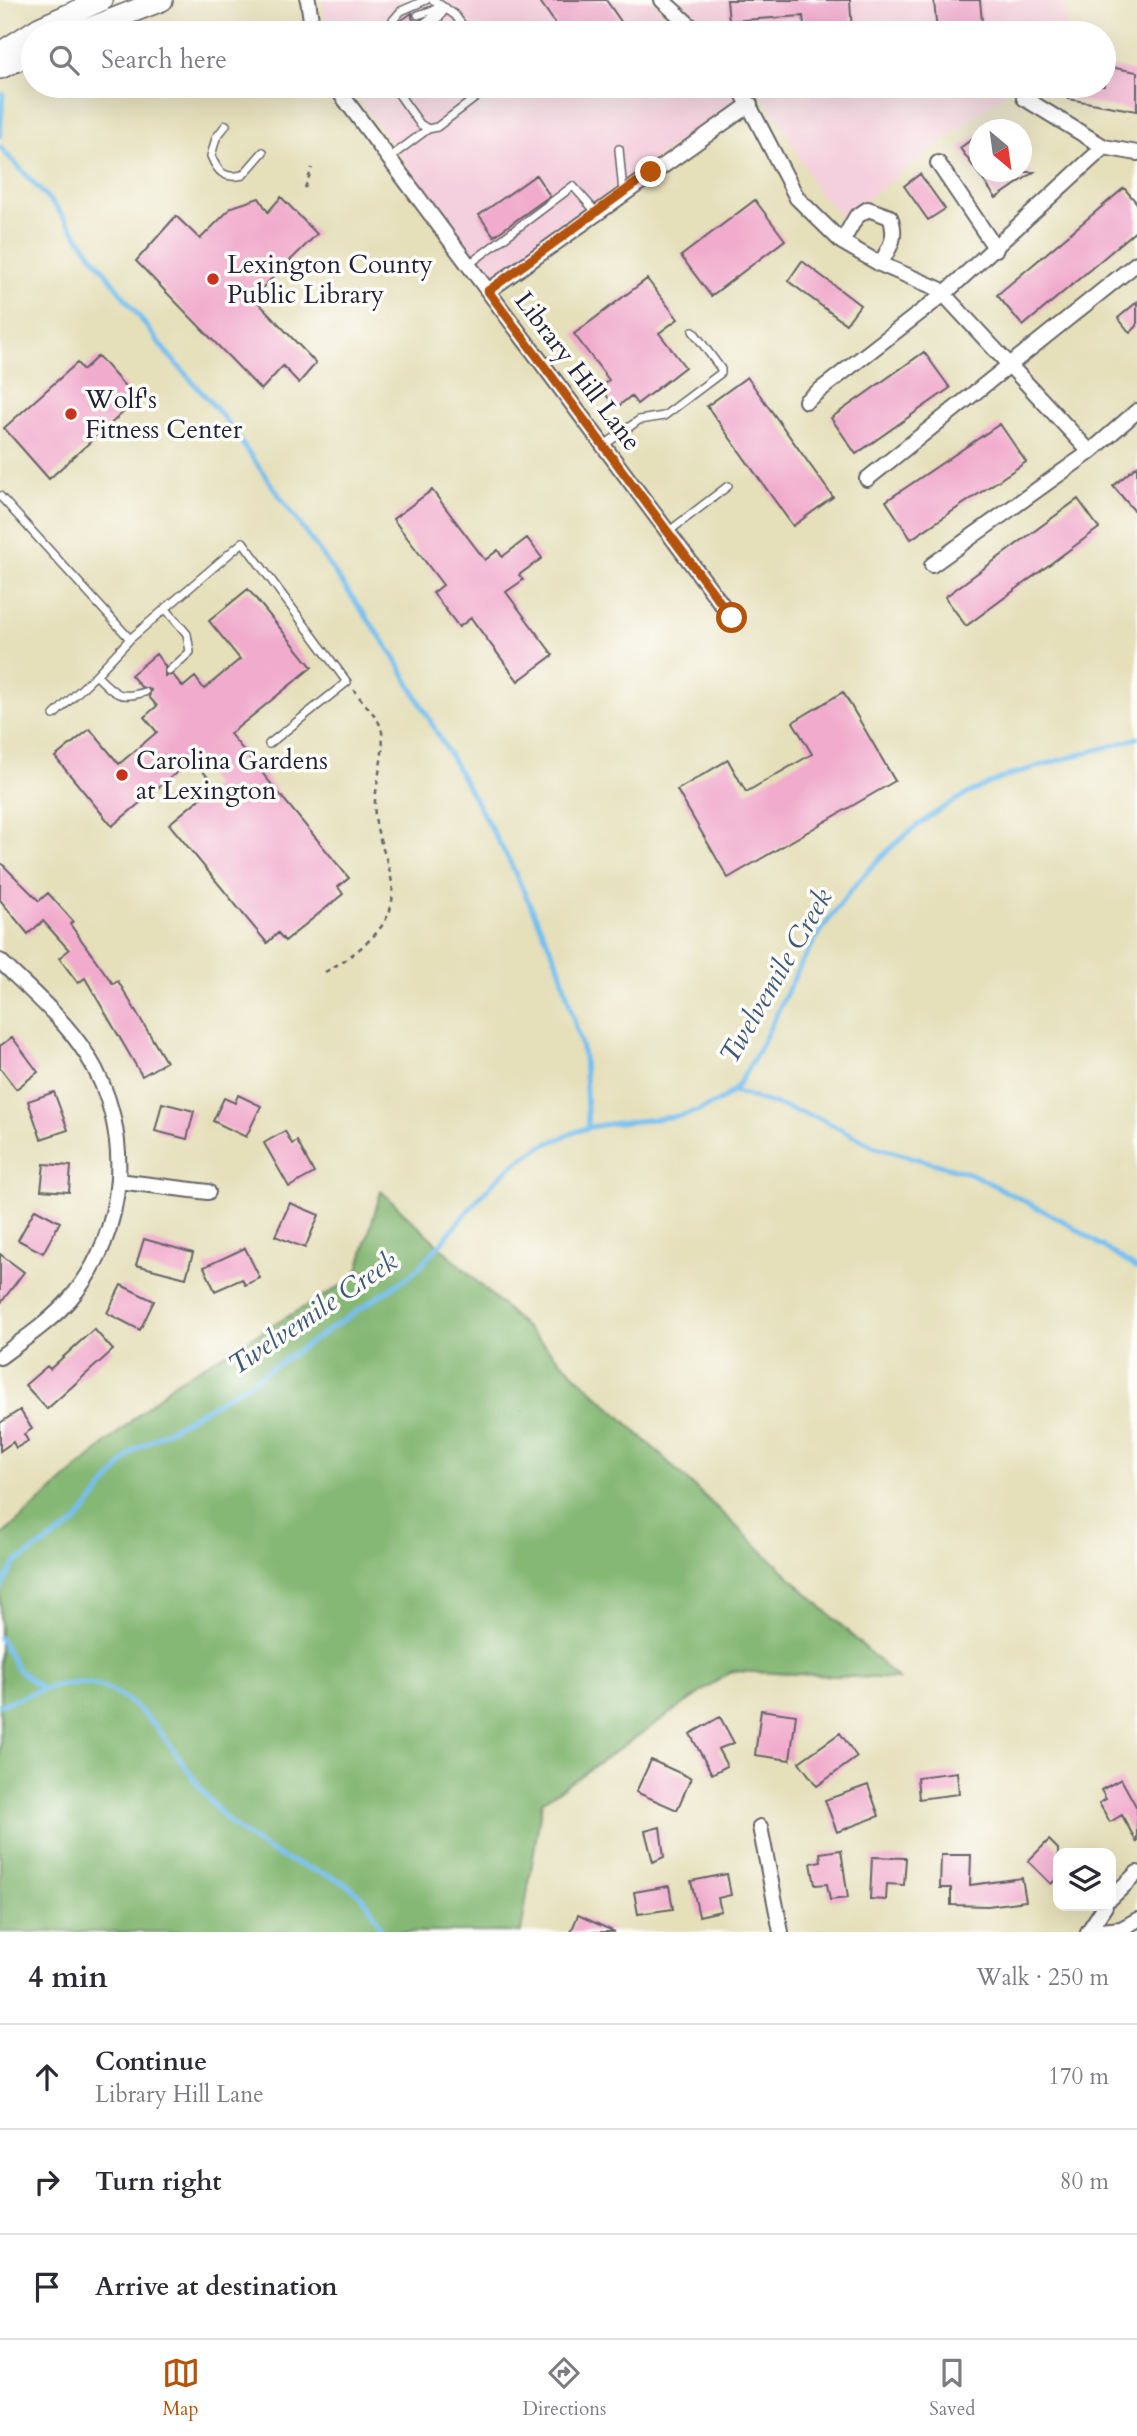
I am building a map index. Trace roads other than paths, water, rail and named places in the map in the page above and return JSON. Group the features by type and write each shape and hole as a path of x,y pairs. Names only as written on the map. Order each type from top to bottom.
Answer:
{"main road":[{"path":"71,18 102,0"},
{"path":"71,18 162,0"},
{"path":"2,62 21,45"},
{"path":"2,62 21,51"},
{"path":"2,62 21,56"}],"street":[{"path":"308,0 311,21"},
{"path":"662,0 685,21"},
{"name":"Library Hill Lane","path":"344,98 732,618"},
{"path":"746,98 797,198 842,242 880,264 944,293 1090,452"},
{"path":"1024,98 1104,147 1137,153"},
{"path":"488,291 623,192 750,104"},
{"path":"806,401 944,293 1104,147"},
{"path":"938,163 996,248"},
{"path":"842,242 856,218 868,209 890,217 895,229 892,245 880,264"},
{"path":"867,479 1011,367 1137,263"},
{"path":"932,565 1090,452 1137,411"},
{"path":"0,961 74,1036 97,1072 112,1110 118,1149 118,1181 109,1230 81,1284 39,1327 0,1357"},
{"path":"118,1181 208,1192"},
{"path":"760,1827 781,1932"},
{"path":"1116,1893 1137,1873"},
{"path":"1090,1932 1102,1911"},
{"path":"1090,1932 1121,1929 1137,1920"}],"lane":[{"path":"392,21 401,11 426,0"},
{"path":"433,0 446,8 457,21"},
{"path":"418,15 439,6 446,8"},
{"path":"427,21 446,8"},
{"path":"437,21 446,8"},
{"path":"402,98 420,124 428,129"},
{"path":"389,159 475,98"},
{"path":"226,125 216,138 211,156 220,173 226,176 243,175 263,152"},
{"path":"619,149 623,192"},
{"path":"468,265 573,186 596,212"},
{"path":"603,446 639,420 664,416 721,373 722,369 693,331"},
{"path":"668,532 728,486"},
{"path":"0,496 130,639"},
{"path":"54,715 130,639 243,542 347,682 268,744"},
{"path":"165,608 187,634 190,652 169,671"},
{"path":"96,675 114,693 128,698 145,692"}],"waterway":[{"path":"0,136 3,94"},
{"path":"0,147 55,206 166,352 221,414 392,653 510,862 559,966 584,1056 588,1127"},
{"name":"Twelvemile Creek","path":"0,1590 15,1563 75,1524 133,1451 248,1384 411,1275 494,1182 533,1151 587,1128 664,1118 700,1110 732,1092 755,1056 797,971 823,928 864,875 913,829 969,793 1000,779 1137,738"},
{"path":"733,1091 821,1119 875,1147 972,1174 1067,1223 1137,1269"},
{"name":"Twelvemile Creek","path":"0,1638 17,1669 42,1689"},
{"name":"Twelvemile Creek","path":"0,1705 42,1690 70,1684 84,1683 112,1691 150,1720 207,1797 240,1831 279,1856 344,1883 366,1901 382,1932"}],"place":[{"name":"Lexington County Public Library","path":"213,279"},
{"name":"Wolf's Fitness Center","path":"71,414"},
{"name":"Carolina Gardens at Lexington","path":"122,775"}]}
